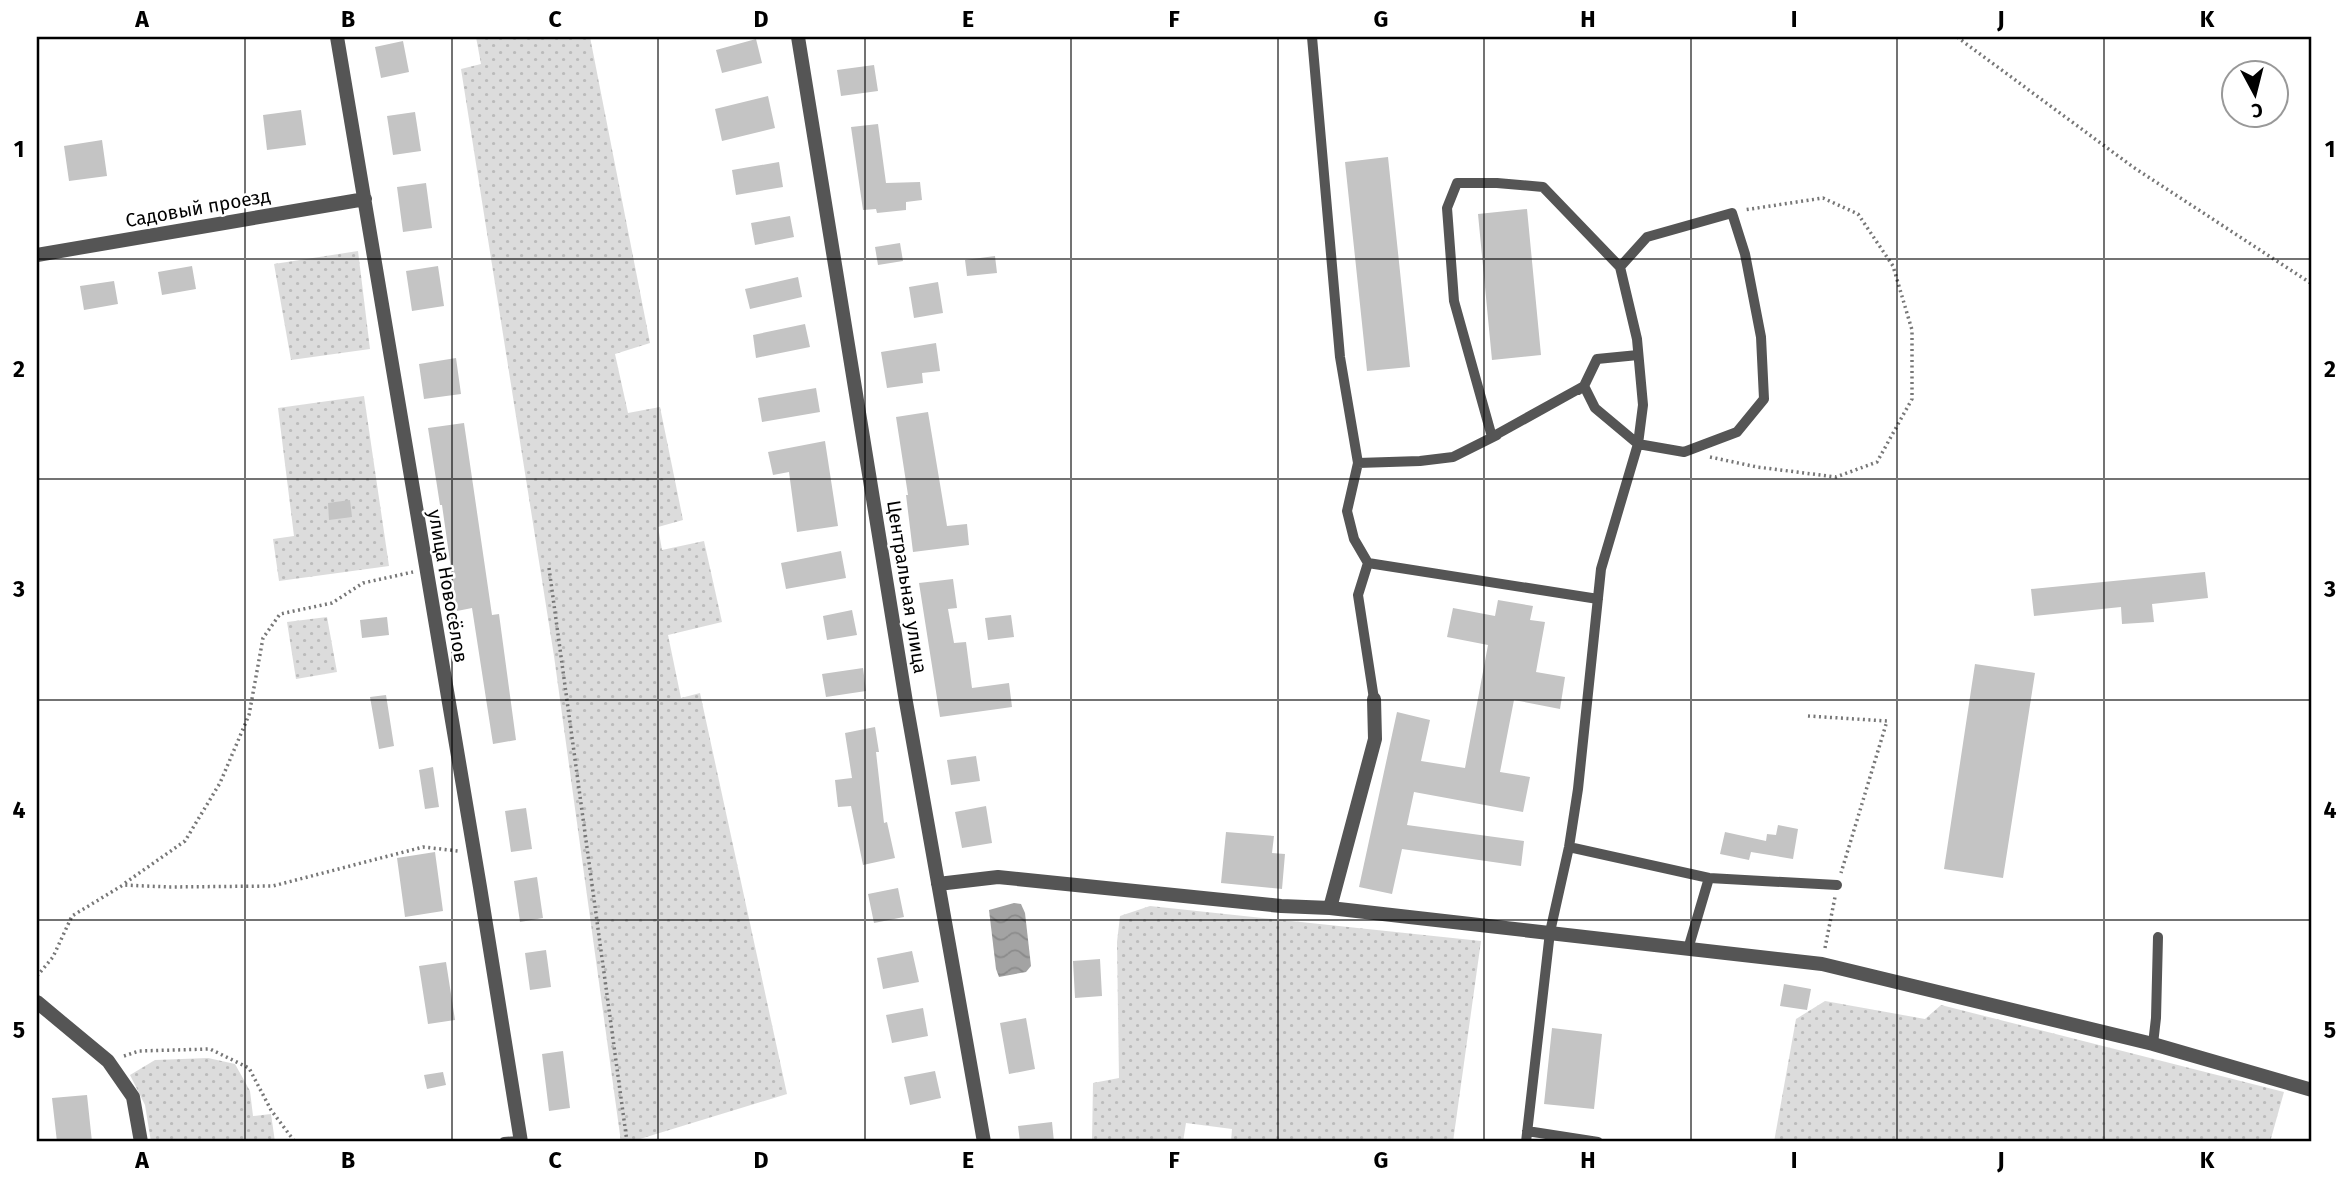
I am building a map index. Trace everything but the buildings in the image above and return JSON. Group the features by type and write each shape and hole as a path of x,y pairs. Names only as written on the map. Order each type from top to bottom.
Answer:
{"street":[{"name":"улица Новосёлов","path":"337,37 521,1141"},
{"name":"Центральная улица","path":"798,37 906,702 984,1142"},
{"name":"Садовый проезд","path":"37,255 365,199"},
{"path":"1330,908 1375,739 1374,699"},
{"path":"938,884 998,877 1281,906 1330,908 1822,964 2153,1044 2312,1090"},
{"path":"37,1002 108,1061 133,1097 141,1142"}],"lane":[{"path":"1312,37 1340,357 1358,463 1347,511 1354,539 1368,563 1358,596 1374,699"},
{"path":"1492,437 1454,301 1447,208 1457,183 1543,187 1620,267 1637,339 1643,405 1638,444 1601,569 1578,789 1569,847 1550,932 1527,1137 1598,1142"},
{"path":"1584,386 1595,408 1638,444 1684,452 1737,432 1764,398 1761,337 1745,254 1732,214 1647,237 1620,267"},
{"path":"1358,463 1453,457 1584,386 1597,359 1638,355"},
{"path":"1368,563 1598,599"},
{"path":"1569,847 1709,878 1837,884"},
{"path":"1688,948 1709,878"},
{"path":"2153,1044 2158,937"},
{"path":"503,1142 521,1141"}],"path":[{"path":"1957,37 2133,167 2312,284"},
{"path":"1684,452 1757,467 1836,477 1877,462 1912,399 1912,330 1893,266 1858,214 1823,198 1751,208 1732,214"},
{"path":"549,568 627,1142"},
{"path":"37,976 52,957 72,916 123,885 185,841 220,783 249,715 263,638 280,614 332,603 363,583 400,573 426,570"},
{"path":"1808,716 1887,721 1837,884 1822,964"},
{"path":"123,885 273,886 423,847 474,852"},
{"path":"108,1061 139,1051 210,1049 249,1068 271,1110 295,1142"}],"shaded area":[{"path":"476,37 590,37 650,343 615,354 628,413 660,407 683,520 658,527 662,550 704,541 722,622 668,635 681,698 700,693 787,1094 630,1142 621,1142 554,656 461,69 481,64"},
{"path":"358,251 370,349 291,360 274,264"},
{"path":"364,396 389,566 279,581 273,539 294,536 278,408"},
{"path":"327,617 337,672 296,679 287,622"},
{"path":"1150,906 1481,941 1453,1142 1231,1142 1232,1129 1186,1123 1183,1142 1092,1142 1093,1083 1119,1078 1117,942 1120,916"},
{"path":"1825,1001 1925,1019 1941,1005 2284,1092 2270,1142 1774,1142 1796,1019"},
{"path":"208,1058 235,1064 250,1091 253,1116 271,1114 275,1142 151,1142 145,1105 130,1075 155,1060"}],"water":[{"path":"1014,903 1021,904 1025,913 1031,966 1026,972 999,977 989,910"}]}
